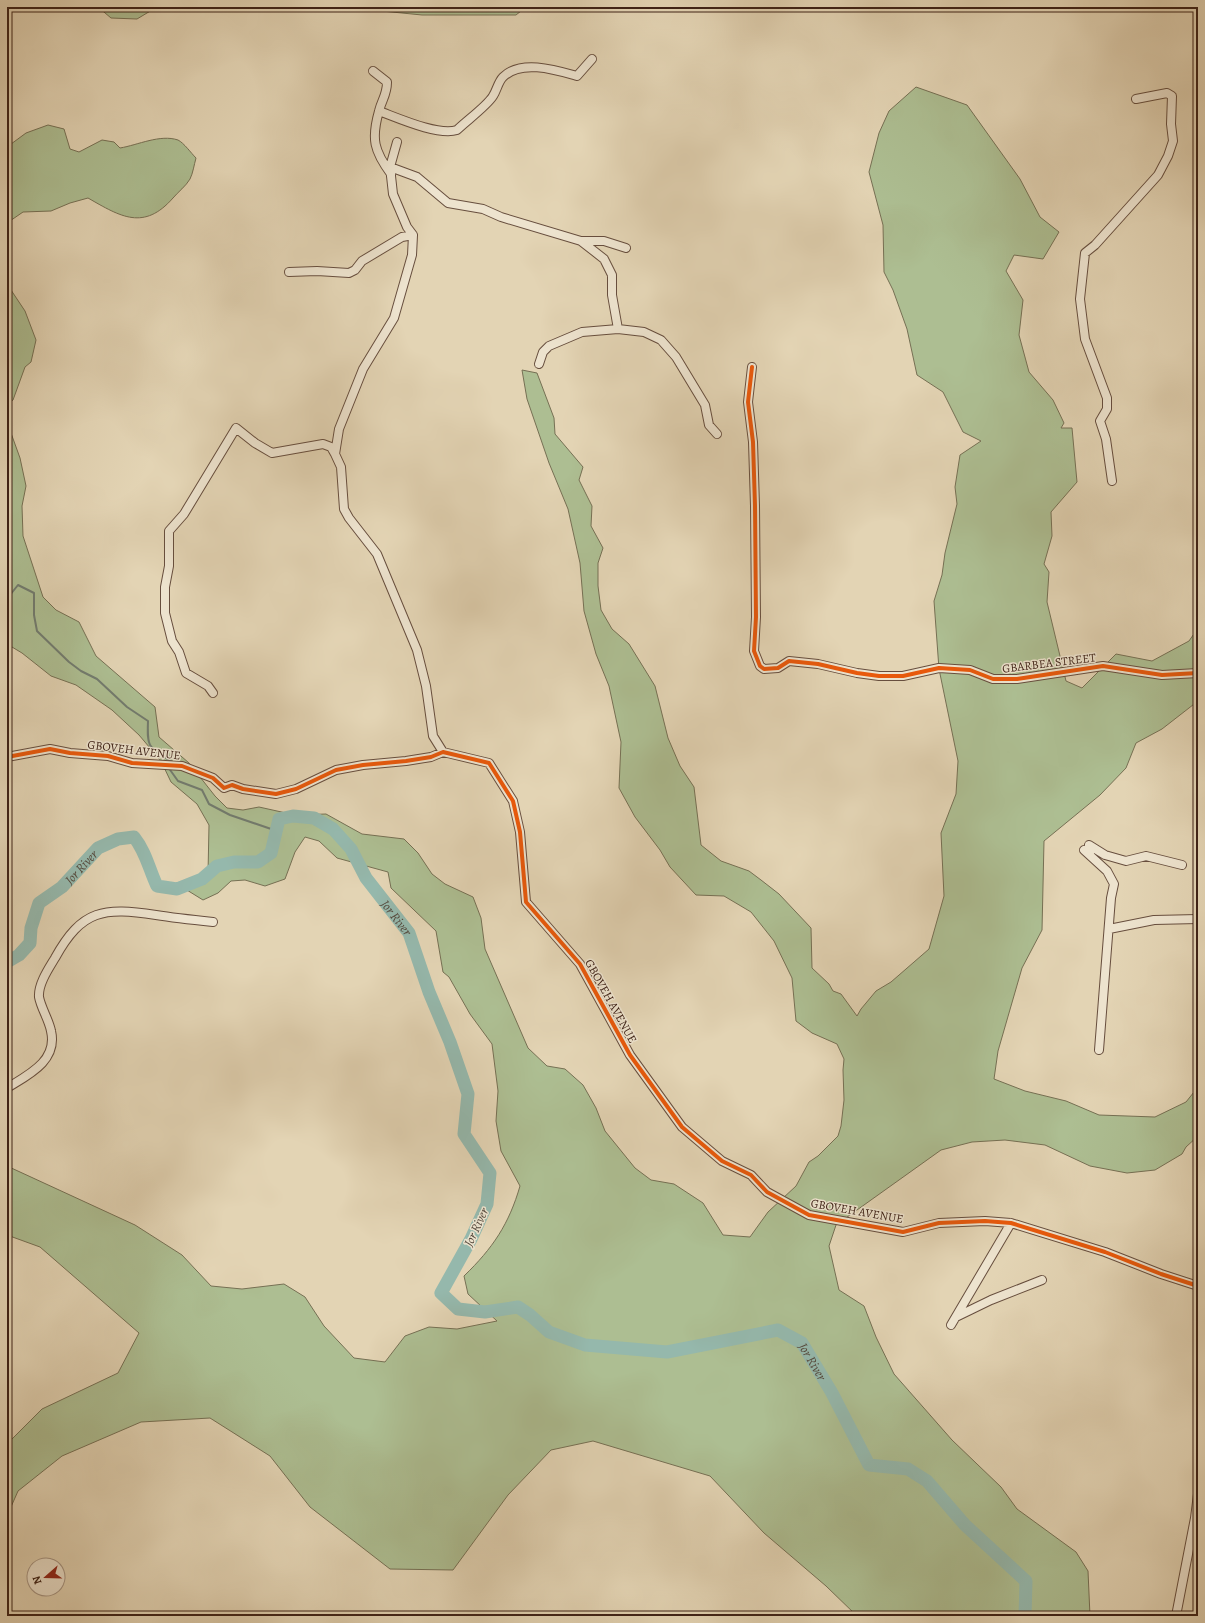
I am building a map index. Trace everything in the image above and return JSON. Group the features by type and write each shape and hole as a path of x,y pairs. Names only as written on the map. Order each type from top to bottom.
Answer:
{"street":[{"path":"379,111 430,128 450,132 457,130 493,97 503,77 514,71 528,67 577,76 592,59"},
{"path":"373,71 387,82 387,93 379,111 374,141 380,159 392,176"},
{"path":"1112,480 1106,439 1100,421 1107,409 1107,398 1085,339 1080,299 1085,253 1095,245 1158,175 1168,156 1173,141 1171,124 1172,96 1167,93 1136,100"},
{"path":"336,454 339,428 363,369 394,318 412,255 413,235 408,228 393,194 390,167 396,142"},
{"path":"390,167 417,177 448,203 483,209 501,217 581,241 604,241 626,248"},
{"path":"289,272 318,271 349,273 355,270 362,261 402,237 413,235"},
{"path":"581,241 604,259 612,275 612,295 618,329"},
{"path":"540,364 543,352 566,338 582,332 618,329 644,332 661,340 676,358 705,405 709,425 717,434"},
{"name":"GBARBEA STREET","path":"752,368 748,402 753,442 756,617 754,642 757,658 760,666 764,669 778,668 789,661 818,664 857,673 903,676 939,668 970,670 993,679 1017,679 1103,666 1162,675 1198,673"},
{"path":"213,693 208,686 186,673 179,652 172,641 165,613 165,587 169,566 169,531 184,514 236,428 255,443 272,453 323,444 331,448 336,454 341,467 344,509 349,518 377,554 412,636 426,686 433,736 443,752"},
{"name":"GBOVEH AVENUE","path":"7,757 50,749 70,753 108,756 132,762 182,766 213,778 224,788 232,785 243,789 276,794 296,789 336,770 363,765 431,757 443,752 489,762 513,801 520,832 526,902 580,964 630,1056 682,1126 722,1161 751,1175 766,1192 809,1215 903,1232 938,1223 985,1221 1011,1223 1105,1252 1161,1274 1198,1286"},
{"path":"1099,1050 1108,929 1114,884 1106,871 1087,852 1089,845 1106,855 1126,862 1146,856 1182,865"},
{"path":"7,1088 35,1070 49,1056 52,1048 52,1032 39,996 42,983 65,940 76,927 89,918 112,911 213,922"},
{"path":"1108,929 1154,920 1198,919"},
{"path":"1011,1223 953,1321 991,1300 1042,1280"},
{"path":"1176,1616 1195,1518 1198,1494"}],"green space":[{"path":"98,7 157,7 137,19 111,18"},
{"path":"342,7 526,7 516,15 422,15"},
{"path":"916,87 967,105 1020,179 1040,217 1059,232 1043,259 1014,255 1006,271 1023,300 1019,335 1029,372 1053,400 1064,423 1061,428 1072,428 1077,482 1051,512 1052,536 1044,564 1049,572 1047,602 1066,681 1082,688 1116,654 1152,661 1189,641 1198,628 1198,701 1162,729 1136,743 1126,768 1100,795 1044,841 1042,930 1022,968 998,1051 994,1079 1025,1091 1066,1101 1099,1115 1155,1117 1186,1102 1198,1087 1198,1136 1186,1147 1182,1154 1155,1170 1127,1173 1090,1166 1045,1145 1005,1140 972,1142 941,1150 836,1225 829,1246 839,1290 864,1306 876,1337 894,1374 952,1440 1001,1487 1017,1509 1076,1552 1088,1571 1090,1616 857,1616 826,1586 764,1533 710,1476 593,1441 551,1450 508,1495 453,1570 390,1569 310,1507 270,1456 210,1418 141,1422 62,1456 18,1491 7,1516 7,1444 42,1409 118,1373 139,1333 40,1247 7,1235 7,1166 135,1225 182,1255 211,1286 242,1289 284,1284 305,1297 324,1326 354,1358 385,1362 405,1336 429,1327 457,1329 497,1321 468,1294 464,1276 499,1235 511,1212 520,1186 501,1151 496,1121 498,1091 492,1044 470,1014 449,977 443,972 436,931 391,888 388,872 337,858 319,841 305,837 295,852 285,879 265,886 245,880 231,881 218,893 203,900 182,887 208,874 209,825 197,804 171,782 161,761 139,735 112,710 76,685 51,676 22,653 7,644 7,422 20,458 26,486 22,506 23,536 43,597 56,610 79,622 96,656 155,707 159,737 189,763 215,796 227,808 243,810 259,807 295,815 326,814 362,834 404,839 418,853 432,874 445,884 473,897 481,918 485,949 528,1048 547,1066 565,1069 583,1085 596,1108 605,1131 635,1168 651,1180 674,1184 703,1203 723,1235 750,1237 768,1212 796,1186 809,1162 818,1156 838,1136 841,1126 844,1100 844,1059 837,1044 812,1033 796,1021 792,978 774,941 751,912 724,896 696,895 670,867 660,850 635,817 619,788 621,742 609,686 596,654 584,611 580,563 568,509 549,463 527,399 522,370 537,373 554,418 555,434 583,467 579,480 592,506 591,526 603,548 598,563 598,586 601,610 612,629 629,644 655,686 668,738 680,766 694,787 701,845 721,861 749,871 761,880 779,894 811,928 812,968 829,984 833,991 841,994 857,1016 876,991 891,982 929,949 944,896 941,833 956,794 958,761 939,669 934,601 942,575 945,553 957,504 955,487 960,455 981,441 963,432 943,392 917,375 907,329 893,290 884,272 883,225 869,172 879,133 889,111"},
{"path":"48,125 64,129 70,149 79,152 102,140 114,142 120,148 156,139 171,138 178,140 196,158 192,174 186,184 162,208 152,215 142,218 132,218 111,211 88,198 70,203 51,211 23,212 7,223 7,147 26,133"},
{"path":"7,284 25,311 36,340 31,362 25,367 13,400 7,405"}],"waterway":[{"path":"7,522 9,525 7,538"},
{"path":"7,612 10,595 18,585 34,593 34,615 37,631 69,662 81,671 97,679 127,707 148,721 148,737 150,746 171,761 170,763"},
{"path":"168,767 178,781 202,790 209,804 230,815 277,831 279,819"},
{"name":"Jor River","path":"7,962 19,955 30,943 31,928 39,903 62,887 98,848 118,839 134,837 144,855 157,886 177,889 202,879 217,866 234,862 258,862 271,853 279,819 293,816 314,818 333,829 351,849 366,878 409,933 429,992 450,1042 468,1094 464,1134 490,1173 487,1204 471,1239 441,1293 458,1309 485,1312 518,1307 530,1315 549,1332 585,1345 667,1352 778,1330 802,1343 832,1393 869,1465 908,1469 927,1481 965,1525 1026,1581 1025,1616"}],"cycle path":[{"path":"752,367 748,402 753,442 755,506 756,617 754,651 760,666 764,669 778,668 789,661 818,664 857,673 879,676 903,676 939,668 970,670 993,679 1017,679 1103,666 1162,675 1198,673"},
{"path":"7,757 50,749 70,753 108,756 132,763 182,766 213,778 224,788 232,785 243,789 276,794 296,789 336,770 363,765 431,757 443,752 489,763 513,801 520,832 526,902 580,964 630,1055 682,1127 722,1161 751,1175 767,1192 809,1215 903,1232 939,1223 985,1221 1011,1223 1105,1252 1161,1274 1198,1286"}]}
